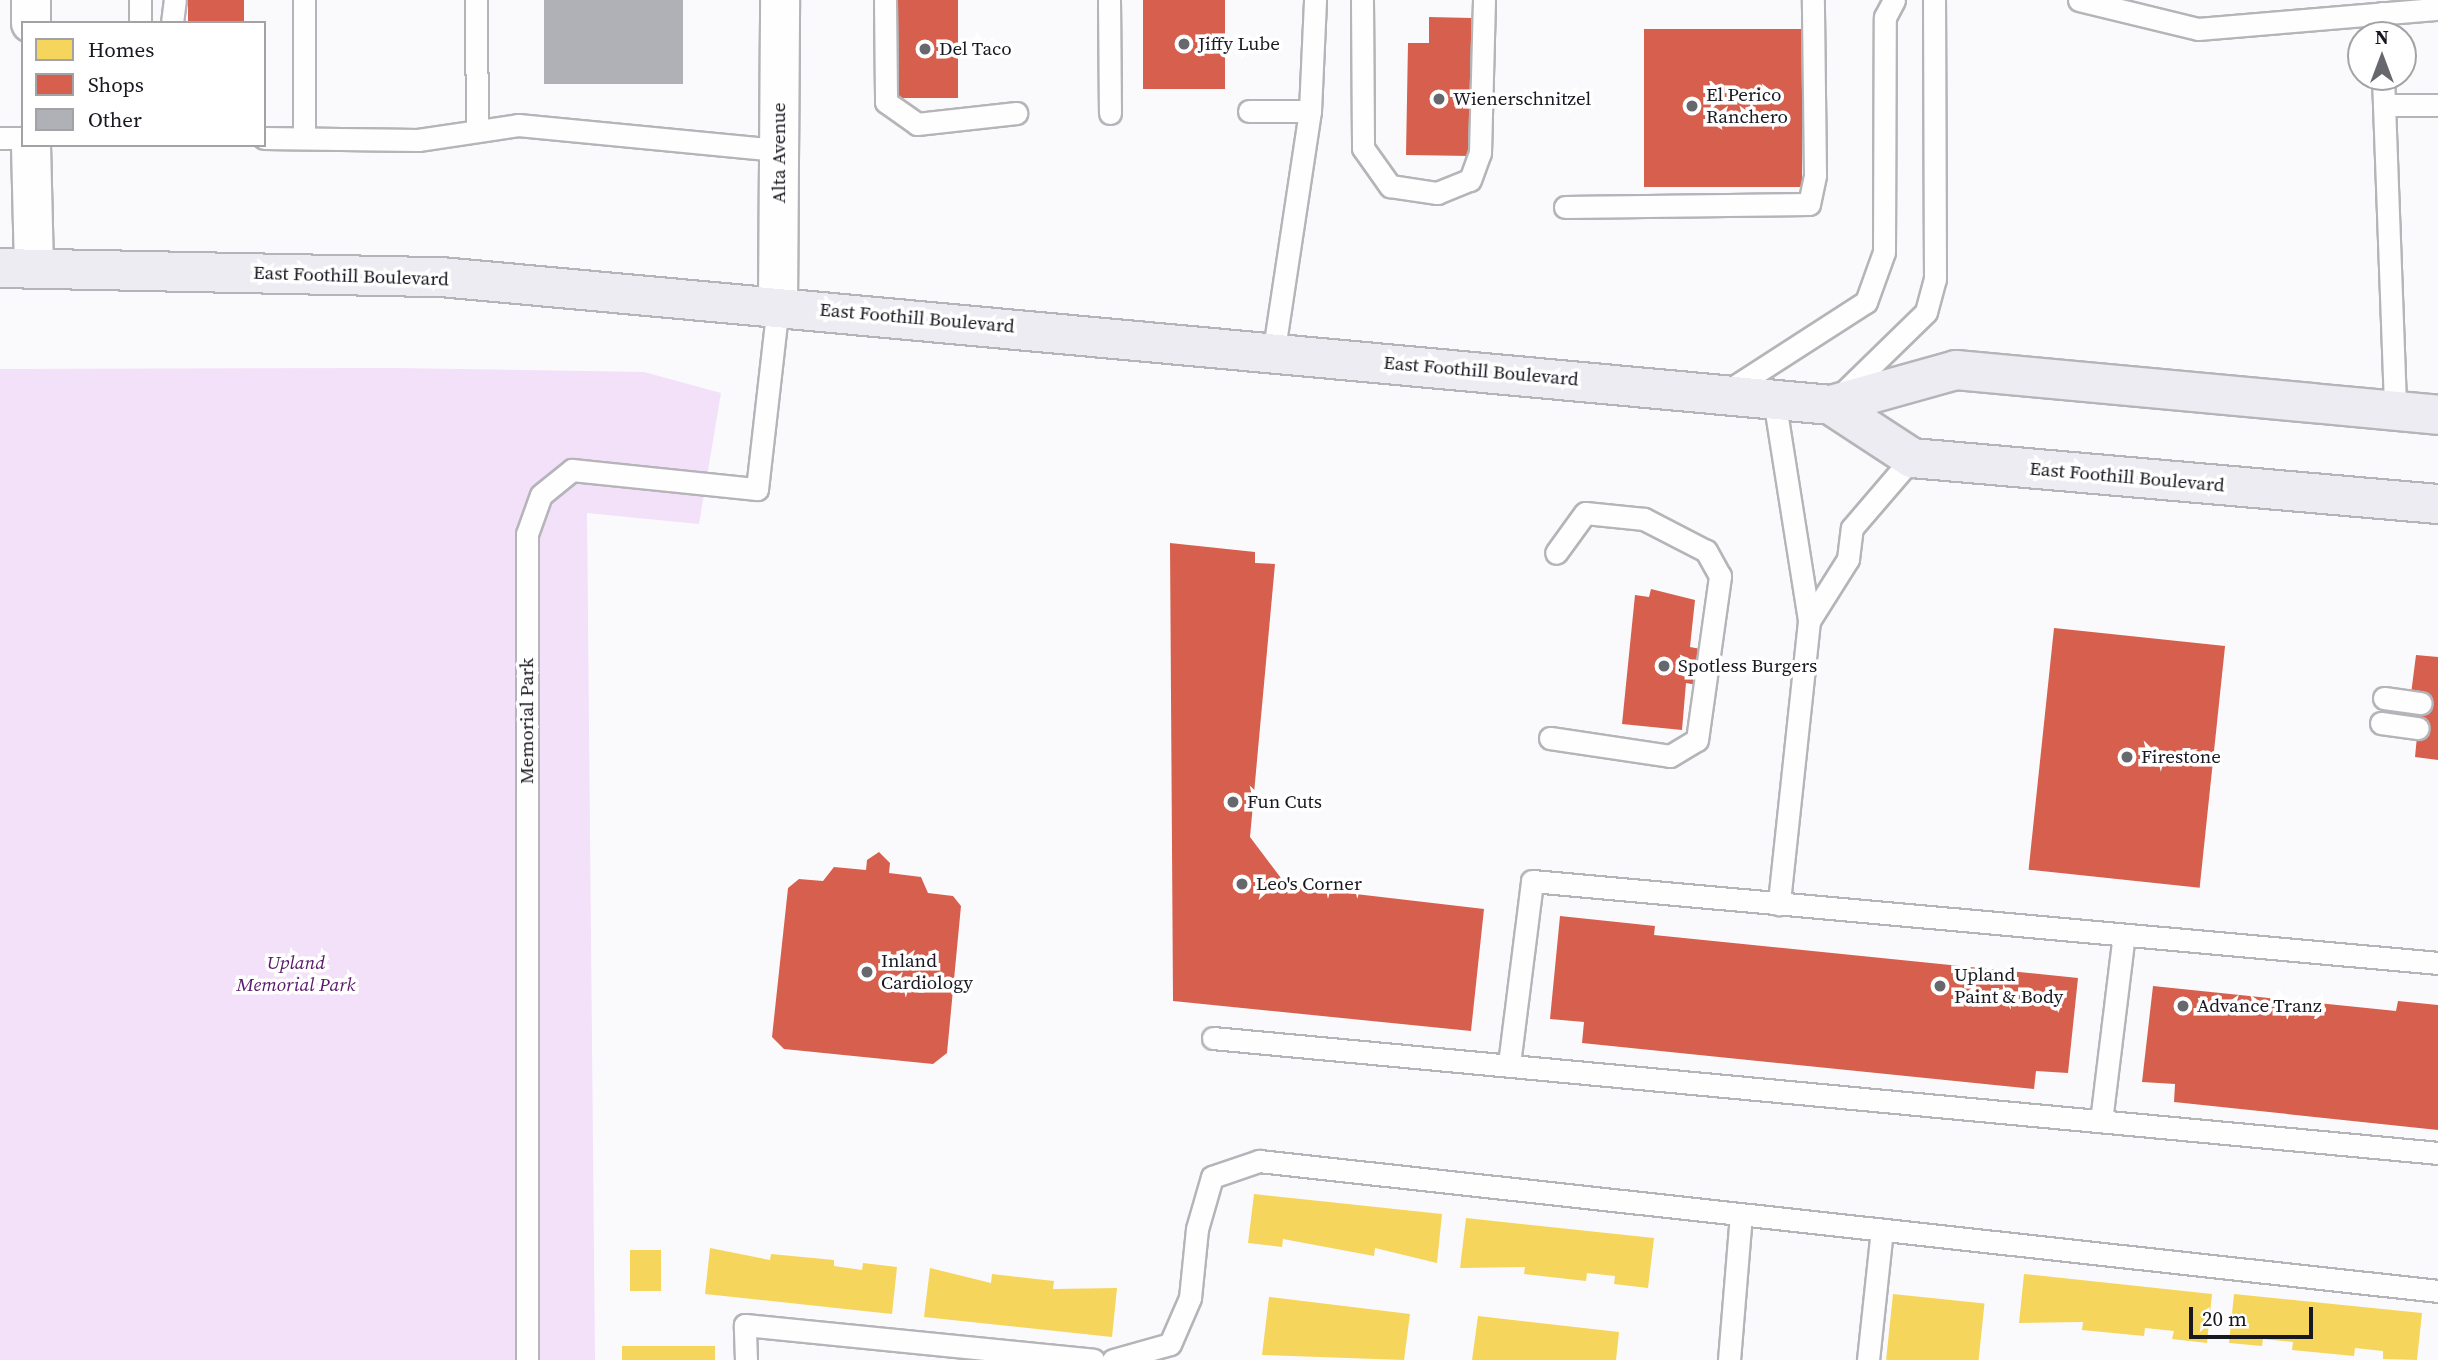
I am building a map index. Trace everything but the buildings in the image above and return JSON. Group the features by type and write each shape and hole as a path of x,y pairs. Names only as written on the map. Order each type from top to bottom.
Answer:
{"main road":[{"name":"East Foothill Boulevard","path":"17,268 441,277 1274,349 1831,405 1956,370 2438,415"},
{"name":"East Foothill Boulevard","path":"1831,405 1912,458 2438,505"}],"street":[{"path":"31,0 31,21"},
{"name":"Alta Avenue","path":"778,305 780,0"},
{"path":"17,268 32,147"}],"lane":[{"path":"140,0 140,21"},
{"path":"172,21 175,0"},
{"path":"304,0 304,138"},
{"path":"477,0 477,131"},
{"path":"885,0 886,102 917,124 1016,113"},
{"path":"1109,0 1110,113"},
{"path":"1274,349 1311,111 1315,0"},
{"path":"1362,0 1363,148 1390,186 1437,193 1470,180 1480,153 1484,0"},
{"path":"1565,206 1809,204 1815,176 1813,0"},
{"path":"1723,394 1866,302 1884,252 1885,17 1894,0"},
{"path":"1831,405 1926,312 1935,279 1939,68 1934,0"},
{"path":"2079,0 2198,29 2438,9"},
{"path":"2382,13 2382,21"},
{"path":"2384,91 2395,410"},
{"path":"2384,105 2438,105"},
{"path":"1249,111 1311,111"},
{"path":"266,138 418,140 518,125 780,150"},
{"path":"0,138 21,138"},
{"name":"Memorial Park","path":"527,1360 527,534 541,495 572,470 757,489 778,305"},
{"path":"1774,399 1809,621 1779,904"},
{"path":"1809,621 1848,559 1852,528 1912,458"},
{"path":"1550,738 1670,756 1697,740 1720,576 1706,551 1644,519 1585,513 1556,553"},
{"path":"2384,698 2421,703"},
{"path":"2381,723 2418,728"},
{"path":"1509,1065 1532,881 2438,963"},
{"path":"2101,1121 2124,935"},
{"path":"1213,1038 2438,1153"},
{"path":"1113,1360 1170,1344 1190,1298 1197,1229 1212,1177 1259,1161 2438,1291"},
{"path":"1729,1360 1741,1214"},
{"path":"1868,1360 1882,1230"},
{"path":"746,1360 745,1325 1093,1360"}],"green space":[{"name":"Upland Memorial Park","path":"394,368 644,372 721,393 699,524 587,513 595,1360 0,1360 0,369"}],"place":[{"name":"Jiffy Lube","path":"1184,44"},
{"name":"Del Taco","path":"925,49"},
{"name":"Wienerschnitzel","path":"1439,99"},
{"name":"El Perico Ranchero","path":"1692,106"},
{"name":"Spotless Burgers","path":"1664,666"},
{"name":"Firestone","path":"2127,757"},
{"name":"Fun Cuts","path":"1233,802"},
{"name":"Leo's Corner","path":"1242,884"},
{"name":"Inland Cardiology","path":"867,972"},
{"name":"Upland Paint & Body","path":"1940,986"},
{"name":"Advance Tranz","path":"2183,1006"}]}
